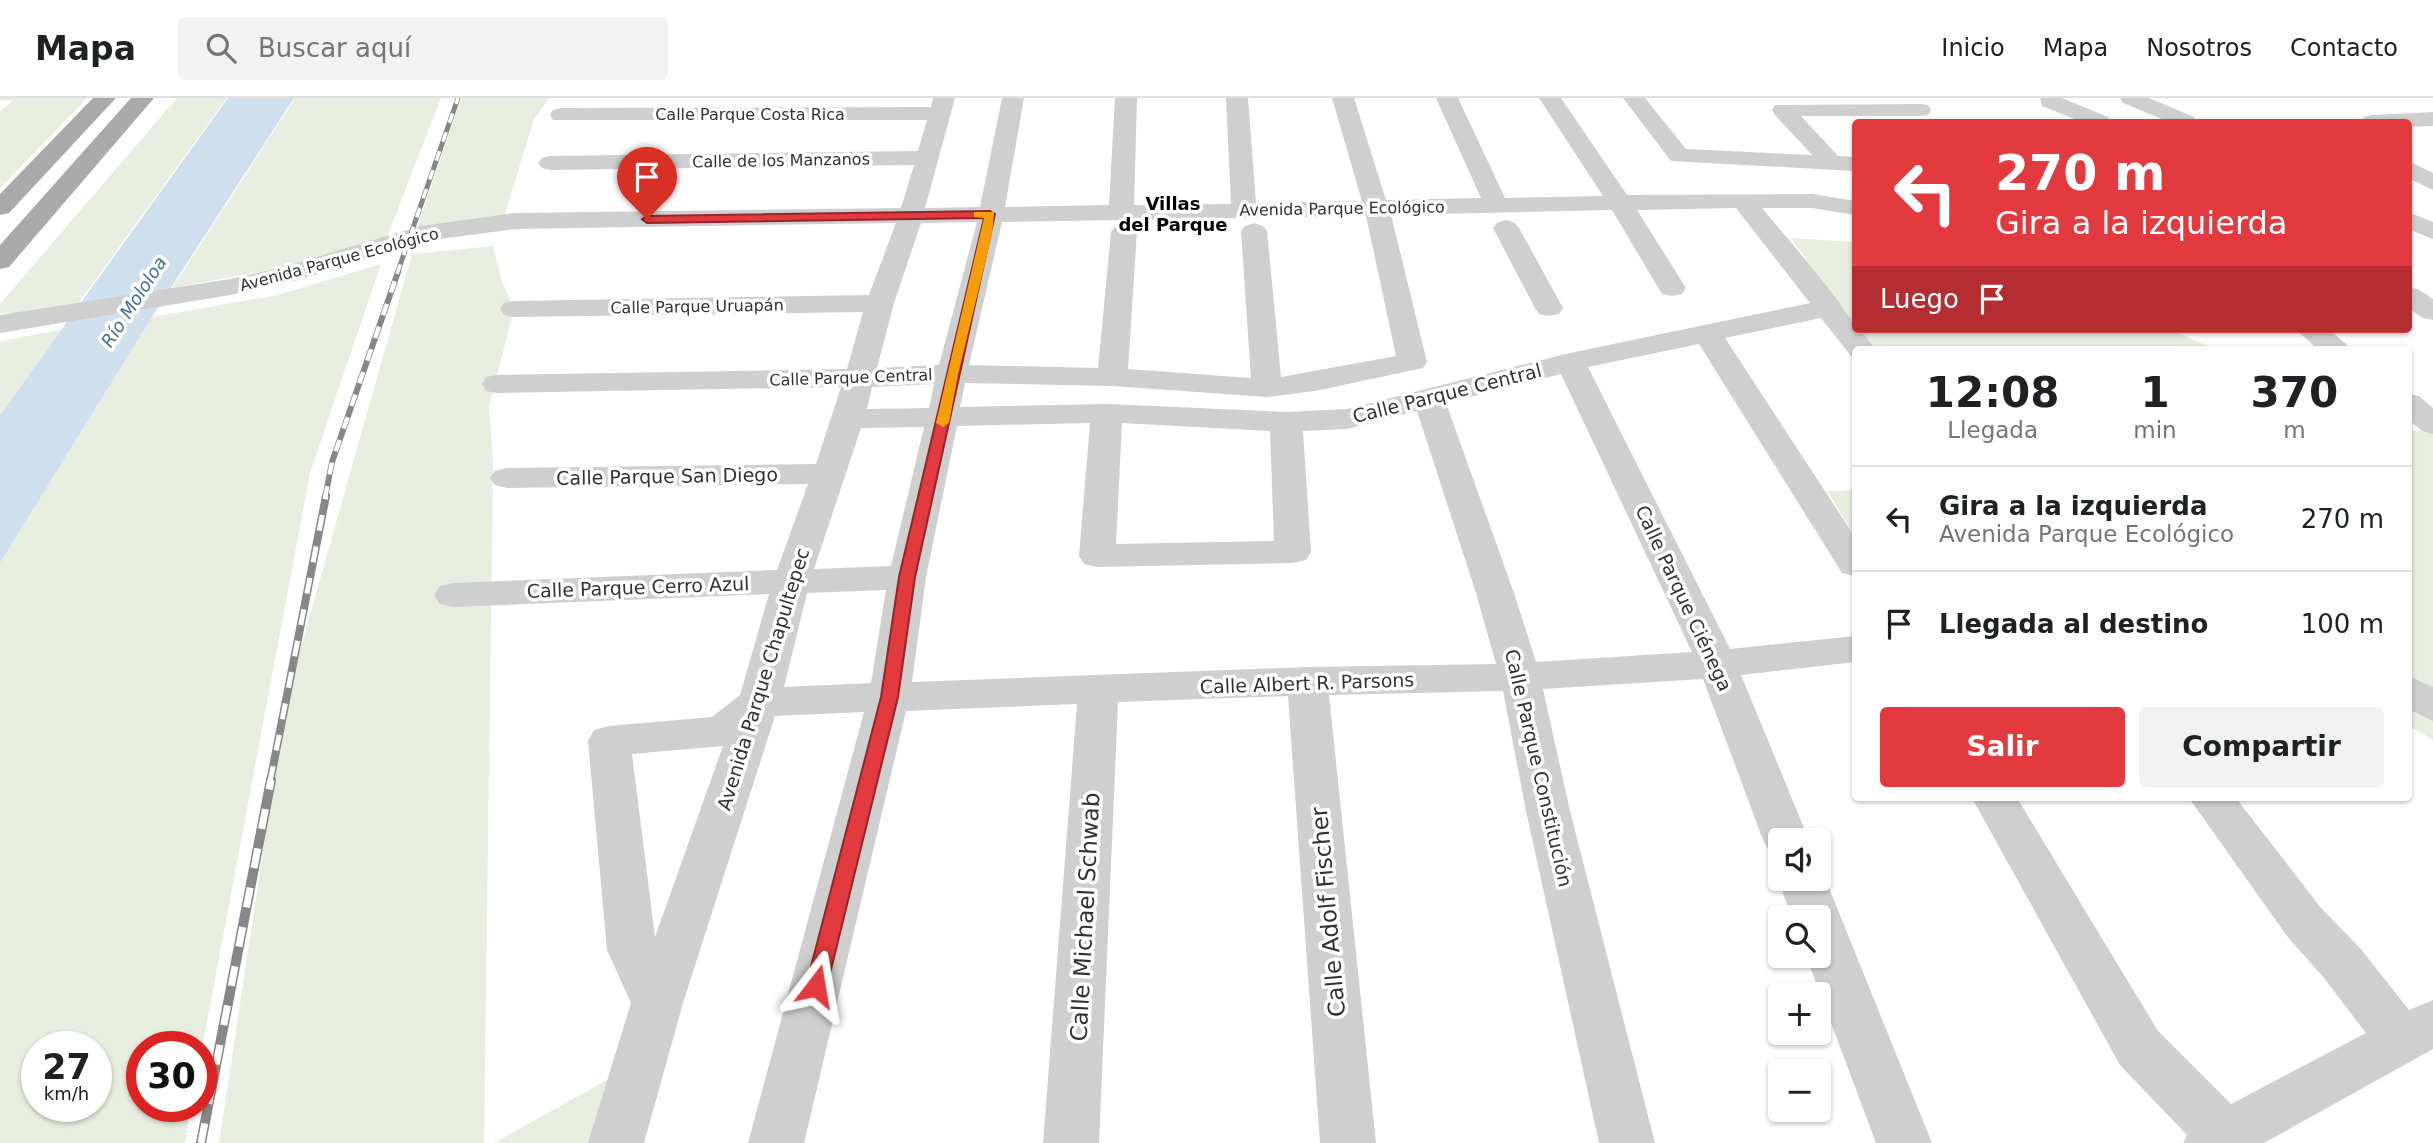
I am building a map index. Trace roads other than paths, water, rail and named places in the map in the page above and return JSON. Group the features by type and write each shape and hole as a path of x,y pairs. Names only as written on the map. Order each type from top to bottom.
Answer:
{"main road":[{"path":"0,208 105,98"},
{"path":"0,261 143,98"}],"street":[{"path":"776,1143 889,697 907,577 988,225 1013,98"},
{"path":"1112,377 1122,222 1126,98"},
{"path":"1237,98 1268,388"},
{"name":"Calle Parque Constitución","path":"1343,98 1378,218 1420,381 1495,593 1520,677 1548,811 1627,1143"},
{"path":"1447,98 1501,216 1549,309"},
{"path":"1550,98 1633,223 1672,288"},
{"path":"1634,98 1679,156 1852,164"},
{"path":"1831,162 1783,110 1929,114 1892,98"},
{"path":"2051,98 2050,101 2093,119"},
{"path":"2131,98 2179,119"},
{"name":"Calle Parque Costa Rica","path":"561,115 941,106"},
{"name":"Avenida Parque Chapultepec","path":"616,1143 657,1003 759,702 792,580 848,419 880,303 908,227 941,106"},
{"path":"2371,112 2424,120"},
{"name":"Calle de los Manzanos","path":"550,163 928,159"},
{"path":"2412,170 2433,183"},
{"path":"2412,175 2433,183"},
{"path":"2412,196 2433,190"},
{"path":"1743,200 1858,346"},
{"name":"Avenida Parque Ecológico","path":"1501,216 1619,202 1812,201 1852,208"},
{"name":"Avenida Parque Ecológico","path":"11,329 228,293 492,231 617,243 908,227 1501,216 1633,223 1759,222 1852,229"},
{"path":"2412,222 2433,231"},
{"path":"2412,232 2433,240"},
{"path":"2412,298 2433,312"},
{"name":"Calle Parque Uruapán","path":"513,309 880,303"},
{"name":"Calle Parque Central","path":"497,384 952,374 1112,377 1268,388 1315,382 1420,381 1570,362 1829,308"},
{"path":"1706,332 1852,560"},
{"path":"2315,333 2332,346"},
{"name":"Calle Parque Ciénega","path":"1570,362 1685,593 1717,664 1781,828"},
{"name":"Calle Parque Central","path":"848,419 1107,413 1286,422 1347,419 1420,381"},
{"path":"2412,406 2433,424"},
{"path":"1107,413 1097,556 1293,552 1286,422"},
{"name":"Calle Parque San Diego","path":"507,478 828,474"},
{"name":"Calle Parque Cerro Azul","path":"453,595 907,577"},
{"name":"Calle Albert R. Parsons","path":"759,702 1307,681 1520,677 1717,664 1852,649"},
{"name":"Calle Adolf Fischer","path":"1307,681 1348,1143"},
{"name":"Calle Michael Schwab","path":"1071,1143 1098,691"},
{"path":"2412,693 2433,706"},
{"path":"657,1003 632,950 609,741 722,731 759,702"},
{"path":"2412,717 2433,730"},
{"path":"1996,801 2138,1048 2215,1132 2417,1032 2343,963 2304,922 2213,801"},
{"path":"1831,956 1904,1143"}],"water":[{"name":"Río Mololoa","path":"228,98 294,98 152,317 0,563 0,415"}],"railway":[{"path":"397,274 458,98"},
{"path":"325,498 332,462 398,272"},
{"path":"270,782 326,496"},
{"path":"201,1143 271,780"}],"district":[{"name":"Villas del Parque","path":"1173,214"}]}
